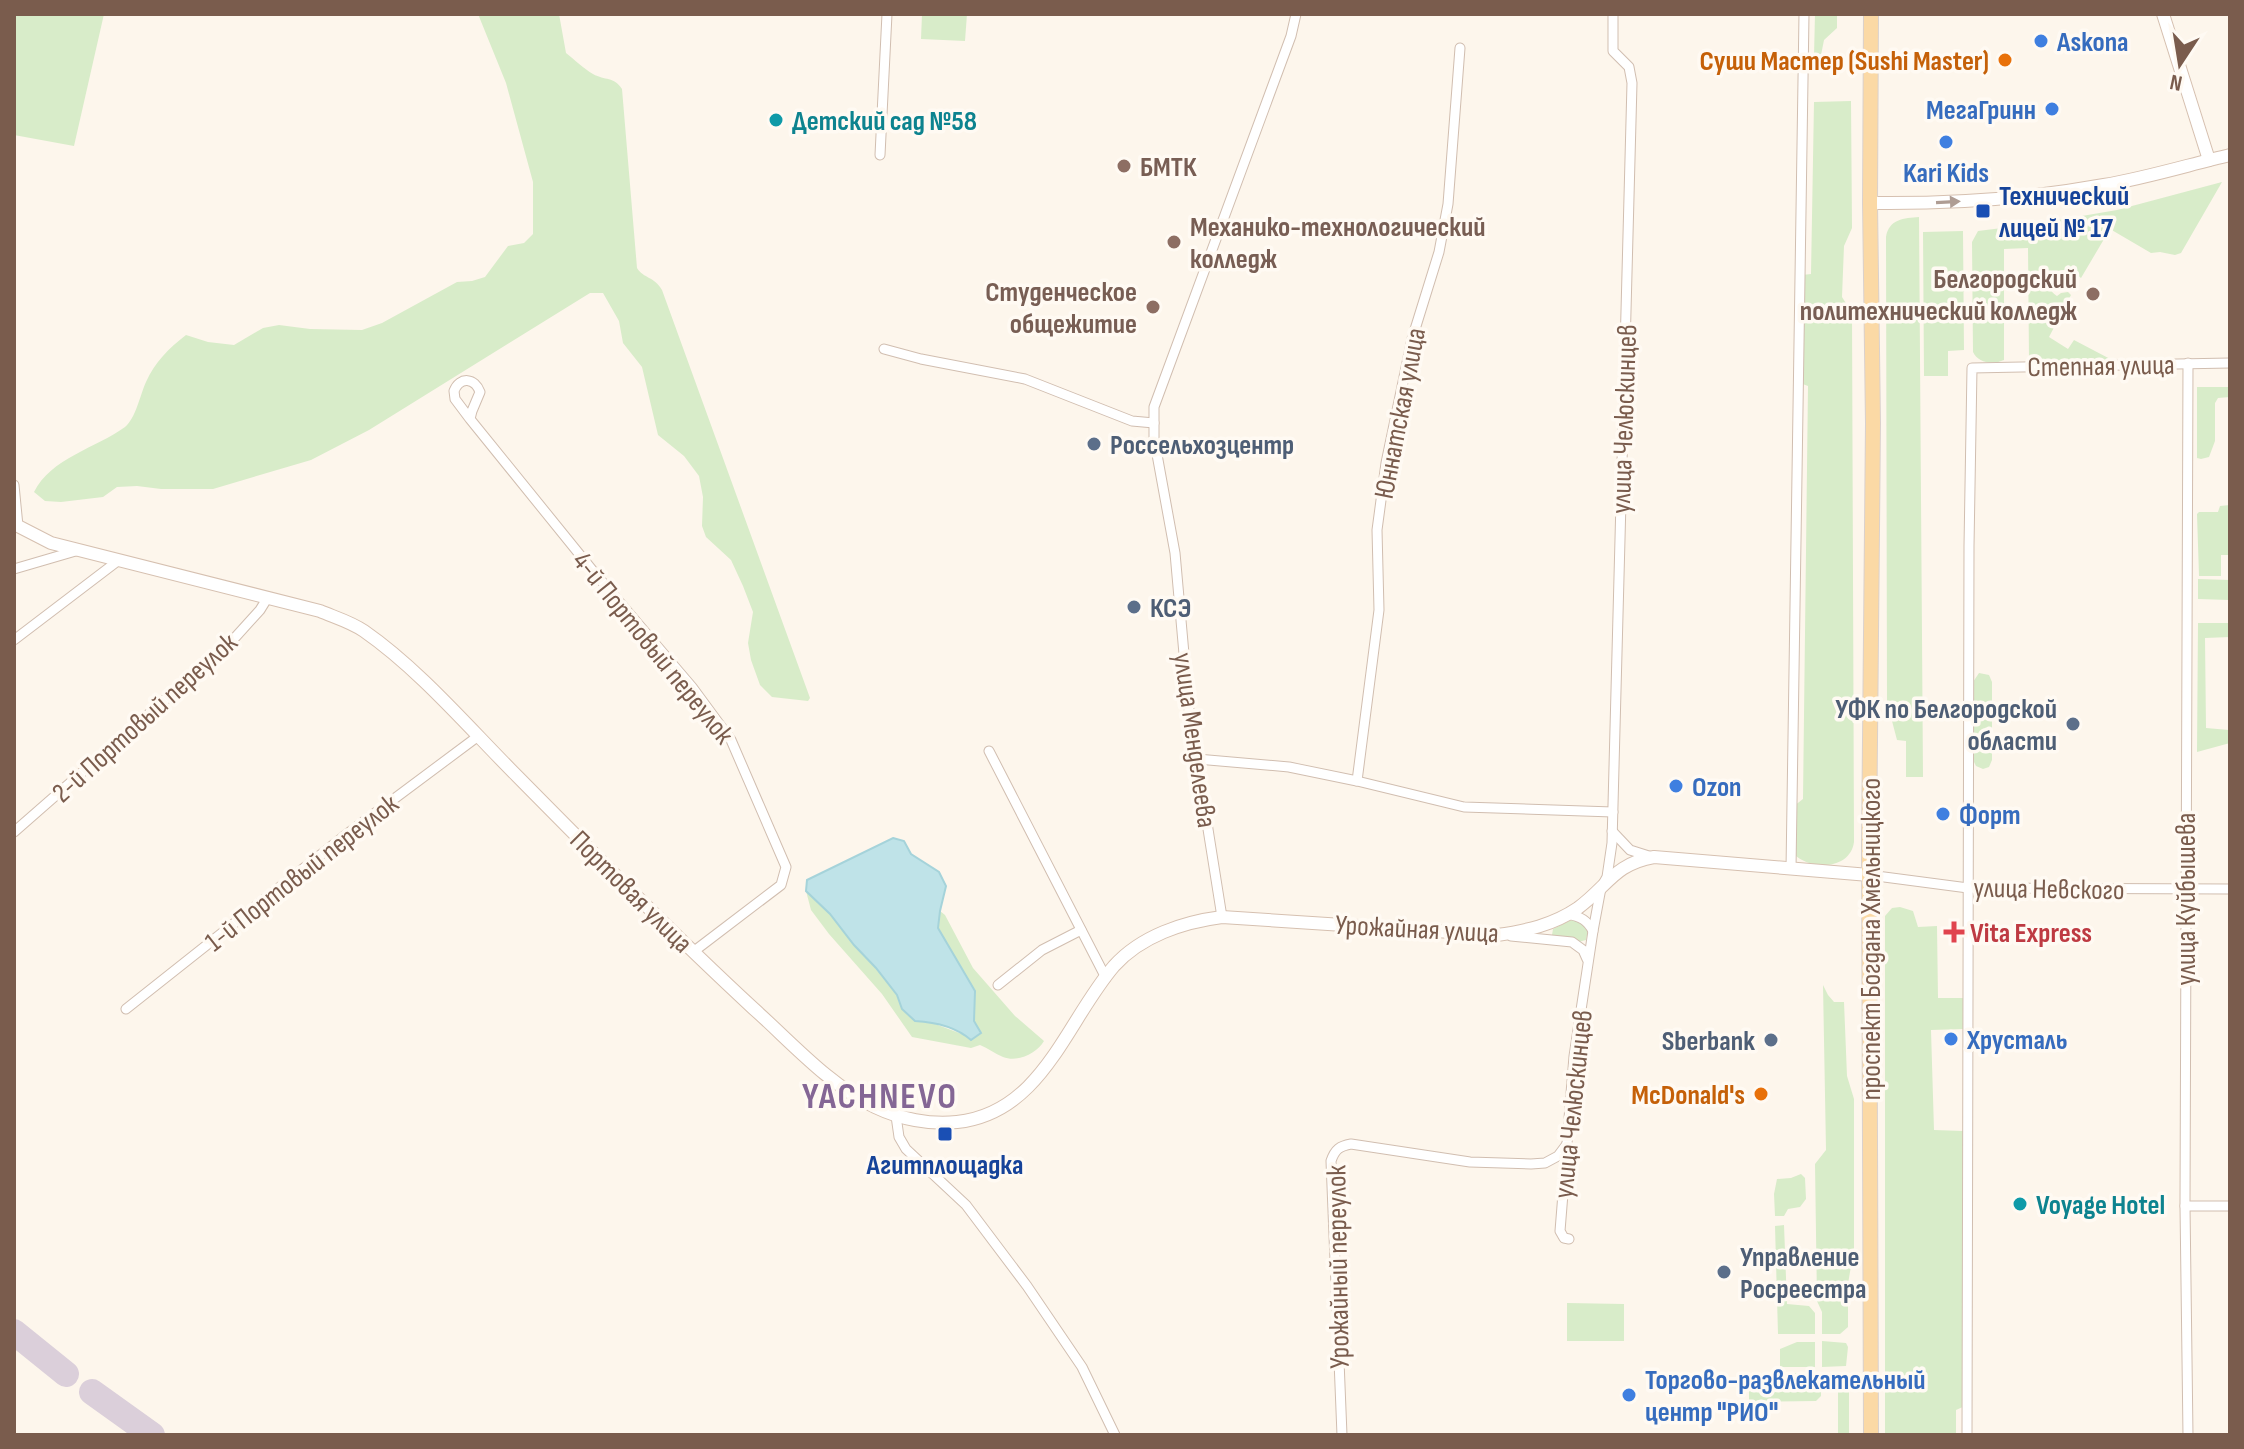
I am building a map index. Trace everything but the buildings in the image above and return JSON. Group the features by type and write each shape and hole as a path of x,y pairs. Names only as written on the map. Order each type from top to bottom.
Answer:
{"main road":[{"name":"проспект Богдана Хмельницкого","path":"1871,14 1871,1435"},
{"name":"проспект Богдана Хмельницкого","path":"1870,203 1879,196 1880,14"}],"street":[{"path":"880,155 887,14"},
{"name":"улица Менделеева","path":"1222,917 1189,710 1175,553 1158,465 1154,407 1291,36 1296,14"},
{"name":"улица Челюскинцев","path":"1569,1239 1564,1238 1560,1231 1574,1056 1587,963 1612,843 1632,76 1629,67 1613,51 1613,14"},
{"path":"1791,869 1804,14"},
{"path":"2163,14 2209,160"},
{"name":"Юннатская улица","path":"1357,781 1377,635 1377,530 1386,463 1405,367 1439,252 1448,204 1460,48"},
{"path":"1870,203 2052,194 2107,185 2230,155"},
{"path":"884,349 1025,379 1132,421 1154,423"},
{"name":"улица Куйбышева","path":"2188,363 2185,889 2188,1435"},
{"name":"Степная улица","path":"1968,888 1972,368 2230,363"},
{"name":"4-й Портовый переулок","path":"470,419 692,687 731,740 786,867 781,885 693,952"},
{"path":"14,485 16,525"},
{"name":"Портовая улица","path":"16,525 51,543 320,611 361,629 417,677 693,952 819,1068 872,1106 896,1116"},
{"path":"14,569 79,550"},
{"path":"14,640 119,560"},
{"name":"2-й Портовый переулок","path":"14,832 231,642 268,597"},
{"name":"1-й Портовый переулок","path":"126,1009 343,837 477,737"},
{"path":"989,751 1106,978"},
{"path":"1197,759 1289,767 1464,807 1613,812"},
{"path":"1612,831 1630,850 1654,857"},
{"path":"1612,843 1618,858 1629,863"},
{"name":"Урожайная улица","path":"896,1116 935,1123 956,1123 995,1112 1019,1097 1041,1075 1115,966 1127,954 1157,935 1190,922 1222,917 1497,935 1538,928 1568,914 1629,863 1654,857 1869,875"},
{"name":"улица Невского","path":"1869,875 1968,888 2230,889"},
{"path":"1967,1435 1968,888"},
{"path":"1568,914 1581,916 1593,931"},
{"path":"998,985 1042,950 1081,930"},
{"path":"1497,935 1572,942 1583,950 1587,963"},
{"path":"896,1116 899,1137 906,1149 966,1205 1027,1286 1082,1367 1115,1435"},
{"name":"Урожайный переулок","path":"1342,1435 1331,1161 1334,1152 1341,1146 1351,1144 1470,1162 1531,1164 1545,1163 1558,1156 1567,1144"},
{"path":"2185,1206 2230,1206"}],"green space":[{"path":"14,14 104,14 74,146 14,135"},
{"path":"478,14 559,14 566,53 590,72 612,80 622,89 637,268 662,290 810,698 808,701 772,697 760,685 748,643 753,612 731,560 706,537 702,526 703,497 699,476 684,456 658,435 642,367 623,343 619,321 603,293 590,293 369,430 311,460 213,489 117,487 103,497 61,502 45,501 34,492 51,470 129,423 154,368 168,350 186,335 234,345 263,328 279,325 362,330 382,323 457,282 485,277 508,246 524,243 533,234 533,182 506,83"},
{"path":"922,14 967,14 965,41 921,39"},
{"path":"1815,14 1837,14 1837,28 1824,40 1821,55 1814,56"},
{"path":"1851,101 1852,228 1844,246 1842,297 1852,313 1854,842 1845,858 1837,863 1819,865 1794,854 1794,806 1803,799 1808,386 1800,383 1802,275 1811,274 1814,102"},
{"path":"2222,182 2181,253 2151,253 2110,229 2081,278 2067,270 2052,275 2052,292 2057,296 2068,292 2071,295 2049,337 2068,349 2074,340 2114,361 2031,362 2028,248 2004,249 2004,360 1986,362 1975,356 1972,242 1978,231 2117,210"},
{"path":"1919,217 1923,777 1906,777 1906,741 1897,740 1887,702 1886,237 1894,223"},
{"path":"1963,231 1964,350 1948,351 1948,376 1924,376 1923,232"},
{"path":"2197,387 2230,387 2230,397 2218,398 2215,403 2215,441 2209,457 2201,459 2197,458"},
{"path":"2230,505 2230,555 2221,555 2221,576 2199,576 2197,514 2218,512 2220,506"},
{"path":"2198,579 2230,580 2230,637 2205,638 2206,728 2229,730 2230,743 2197,752 2198,623 2229,623 2229,600 2198,599"},
{"path":"1979,673 1989,675 1992,682 1992,760 1989,767 1983,769 1976,766 1973,760 1973,682"},
{"path":"806,891 876,968 897,995 902,1009 915,1021 930,1022 967,1036 974,1021 975,991 938,928 940,911 973,968 1015,1016 1044,1041 1032,1053 1009,1059 980,1045 971,1048 912,1037 882,994 811,910"},
{"path":"1892,908 1913,911 1918,927 1937,926 1938,998 1963,998 1964,1029 1931,1030 1934,1130 1963,1131 1965,1406 1956,1410 1956,1435 1885,1435 1885,916"},
{"path":"1573,919 1582,922 1588,930 1586,940 1578,942 1552,935 1553,929"},
{"path":"1823,985 1834,1002 1844,1002 1847,1076 1854,1099 1854,1248 1848,1284 1848,1327 1840,1334 1822,1334 1822,1312 1817,1301 1815,1164 1826,1150"},
{"path":"1801,1174 1805,1178 1806,1199 1800,1207 1788,1209 1784,1216 1775,1216 1777,1179"},
{"path":"1784,1225 1787,1304 1809,1306 1815,1313 1815,1334 1778,1334 1775,1226"},
{"path":"1567,1303 1624,1304 1624,1341 1567,1341"},
{"path":"1822,1341 1846,1343 1846,1366 1822,1367"},
{"path":"1797,1342 1815,1342 1815,1367 1780,1367 1780,1349"},
{"path":"1753,1373 1821,1373 1821,1396 1816,1401 1749,1402 1749,1380"},
{"path":"1838,1378 1844,1379 1849,1388 1849,1435 1838,1435"}],"water":[{"path":"893,838 904,841 911,854 939,872 946,886 938,928 975,991 974,1021 981,1033 971,1040 944,1026 915,1021 902,1009 897,995 876,968 806,891 807,880"}],"taxiway":[{"path":"14,1332 66,1374"},
{"path":"92,1392 152,1435"}],"place":[{"name":"Askona","path":"2041,41"},
{"name":"Суши Мастер (Sushi Master)","path":"2005,60"},
{"name":"МегаГринн","path":"2052,109"},
{"name":"Детский сад №58","path":"776,120"},
{"name":"Kari Kids","path":"1946,142"},
{"name":"БМТК","path":"1124,166"},
{"name":"Технический лицей № 17","path":"1983,211"},
{"name":"Механико-технологический колледж","path":"1174,242"},
{"name":"Белгородский политехнический колледж","path":"2093,294"},
{"name":"Студенческое общежитие","path":"1153,307"},
{"name":"Россельхозцентр","path":"1094,444"},
{"name":"КСЭ","path":"1134,607"},
{"name":"УФК по Белгородской области","path":"2073,724"},
{"name":"Ozon","path":"1676,786"},
{"name":"Форт","path":"1943,814"},
{"name":"Vita Express","path":"1954,932"},
{"name":"Хрусталь","path":"1951,1039"},
{"name":"Sberbank","path":"1771,1040"},
{"name":"McDonald's","path":"1761,1094"},
{"name":"Агитплощадка","path":"945,1134"},
{"name":"Voyage Hotel","path":"2020,1204"},
{"name":"Управление Росреестра","path":"1724,1272"},
{"name":"Торгово-развлекательный центр \"РИО\"","path":"1629,1395"}],"district":[{"name":"YACHNEVO","path":"880,1095"}]}
